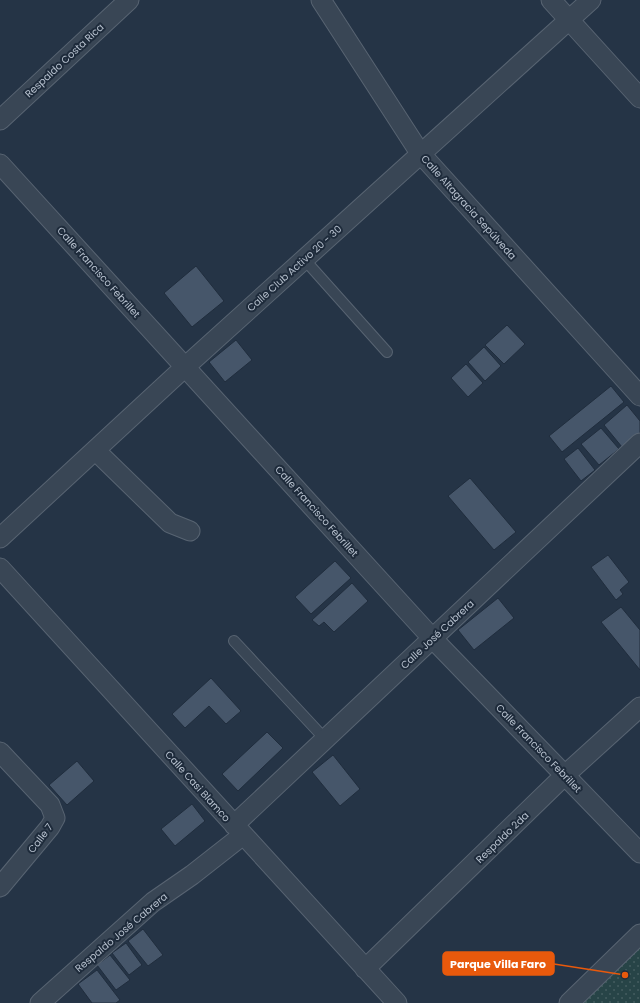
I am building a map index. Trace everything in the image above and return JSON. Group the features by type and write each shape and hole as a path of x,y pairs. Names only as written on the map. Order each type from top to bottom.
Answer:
{"street":[{"name":"Respaldo Costa Rica","path":"0,120 129,0"},
{"name":"Calle Altagracia Sepúlveda","path":"321,0 420,153 640,396"},
{"path":"550,0 640,98"},
{"name":"Calle Club Activo 20 - 30","path":"0,538 420,153 591,0"},
{"name":"Calle Francisco Febrillet","path":"0,164 432,638 566,774 640,853"},
{"name":"Calle José Cabrera","path":"238,830 325,739 640,443"},
{"path":"96,451 170,523 190,531"},
{"name":"Calle Casi Blamco","path":"0,568 397,1003"},
{"name":"Respaldo 2da","path":"365,969 566,774 640,707"},
{"name":"Calle 7","path":"0,752 50,805 54,818 50,827 0,887"},
{"name":"Respaldo José Cabrera","path":"40,1003 153,902 192,875 238,830"},
{"path":"569,1003 640,934"}],"lane":[{"path":"304,259 387,352"},
{"path":"234,641 325,739"}],"green space":[{"path":"640,946 640,1003 580,1003"}],"building":[{"path":"196,266 224,301 192,327 164,293"},
{"path":"507,325 525,344 504,364 485,345"},
{"path":"236,340 252,360 225,382 209,362"},
{"path":"484,347 501,366 485,381 468,362"},
{"path":"466,364 483,383 468,397 451,378"},
{"path":"611,386 624,402 562,452 549,436"},
{"path":"627,405 640,421 640,433 622,447 604,425"},
{"path":"601,428 619,449 599,465 581,444"},
{"path":"578,448 595,470 581,481 564,459"},
{"path":"470,478 516,532 494,550 448,496"},
{"path":"608,555 629,582 620,590 623,594 616,600 591,567"},
{"path":"335,561 351,578 311,614 295,597"},
{"path":"352,583 368,601 334,632 324,622 319,626 312,620"},
{"path":"498,598 514,618 474,650 458,630"},
{"path":"621,607 640,630 640,670 601,622"},
{"path":"211,678 241,711 226,724 209,706 185,728 172,714"},
{"path":"267,732 283,748 238,791 222,774"},
{"path":"333,755 360,789 340,806 312,772"},
{"path":"77,761 94,781 67,805 49,785"},
{"path":"192,804 205,821 175,846 161,829"},
{"path":"143,929 163,955 148,966 128,941"},
{"path":"126,943 142,965 129,975 112,953"},
{"path":"110,955 130,980 116,990 97,965"},
{"path":"97,970 120,1000 116,1003 92,1003 78,984"}],"place":[{"name":"Parque Villa Faro","path":"625,975"}]}
